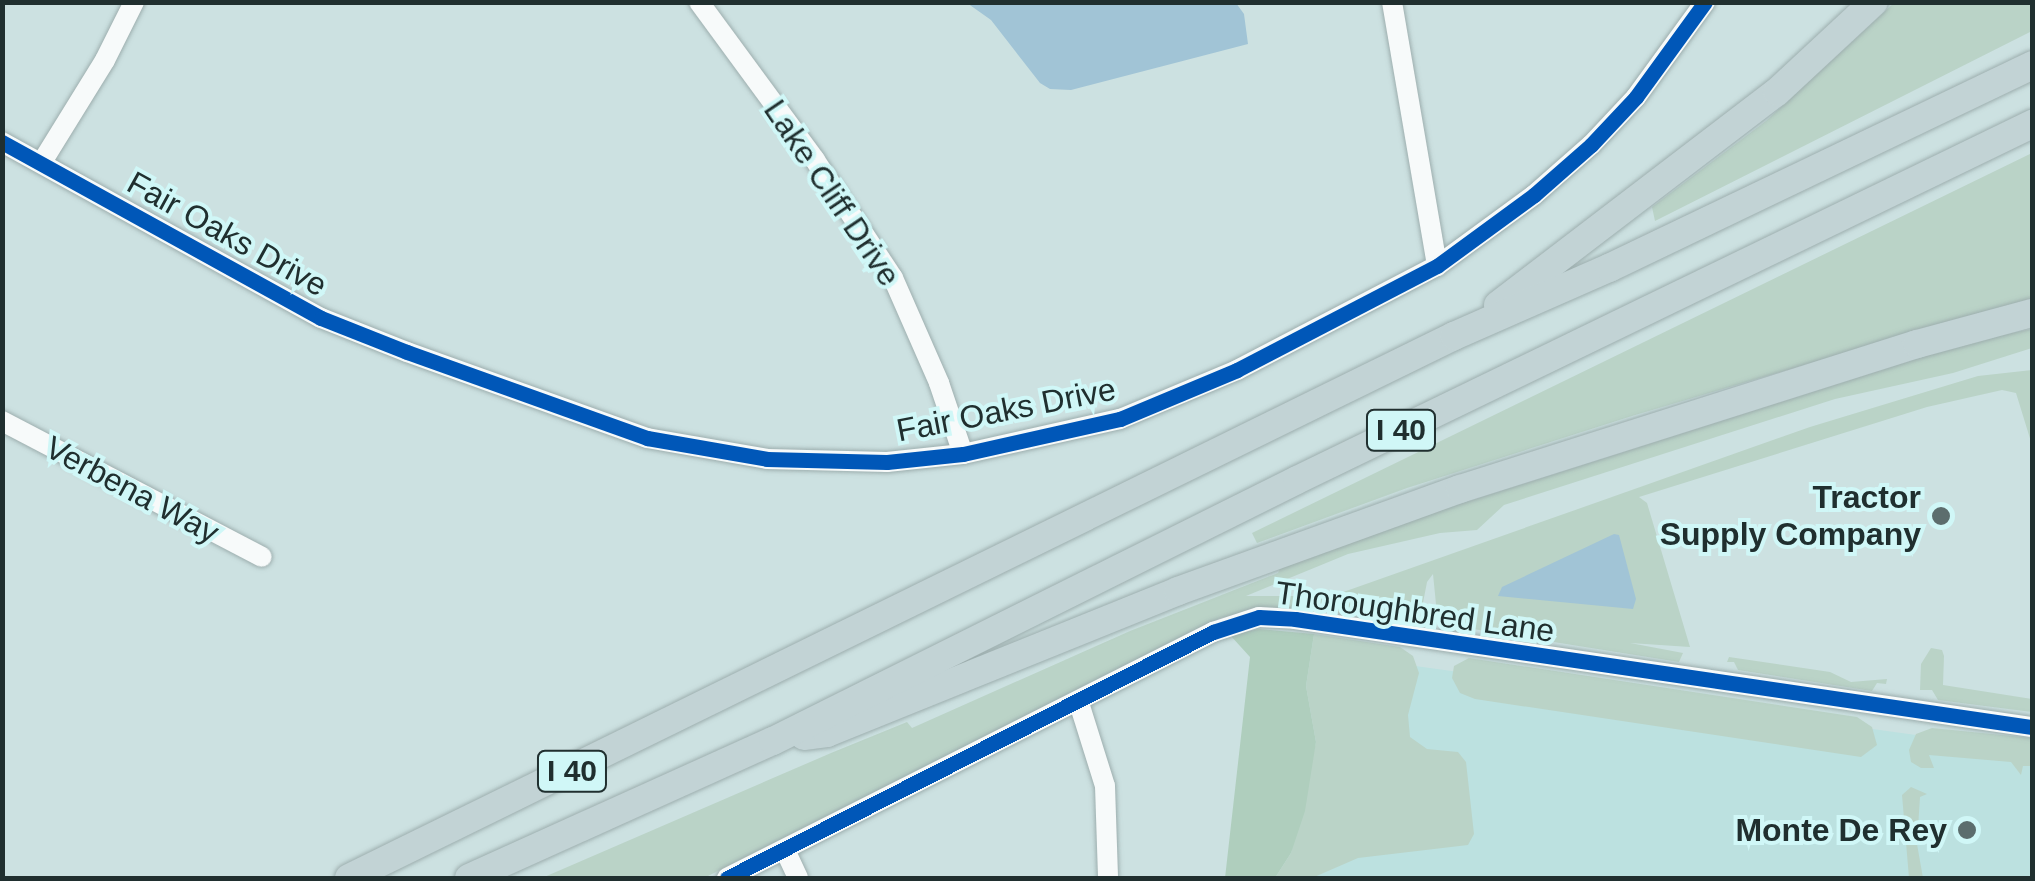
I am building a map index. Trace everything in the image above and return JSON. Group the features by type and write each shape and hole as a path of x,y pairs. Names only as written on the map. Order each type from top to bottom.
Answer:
{"highway":[{"path":"1454,336 1731,128 1874,2"},
{"name":"I 40","path":"349,878 1454,336 1627,260 2032,65"},
{"name":"I 40","path":"470,878 773,741 1297,480 2032,124"},
{"path":"773,741 827,733 1210,579 1443,494 1917,344 2032,313"}],"street":[{"path":"42,162 105,60 134,2"},
{"name":"Lake Cliff Drive","path":"699,2 815,160 893,278 940,383 962,454"},
{"path":"1392,2 1437,266"},
{"name":"Fair Oaks Drive","path":"2,142 321,318 647,438 767,459 887,462 962,454 1120,419 1237,370 1437,266 1534,196 1590,145 1636,97 1705,2"},
{"name":"Verbena Way","path":"2,422 262,557"},
{"name":"Thoroughbred Lane","path":"727,878 1227,626 1273,618 2032,728"},
{"path":"1079,702 1105,786 1108,878"},
{"path":"785,850 798,878"}],"shaded area":[{"path":"967,3 1236,3 1244,14 1248,44 1071,90 1050,89 1040,83 991,20"},
{"path":"1619,535 1636,599 1633,609 1498,596 1502,587"},
{"path":"1408,665 2032,751 2032,878 1280,878"}],"green space":[{"path":"1895,2 2032,3 2032,31 1655,221 1652,207 1766,121"},
{"path":"2032,153 2032,302 1989,310 1632,416 1407,488 1257,543 1252,533"},
{"path":"2032,329 2032,348 1953,373 1835,399 1504,505 1477,530 1440,533 1348,554 1246,596 1332,596 1810,427 1978,376 2032,370 2032,445 2016,393 2002,390 1927,407 1639,497 1647,503 1690,647 1630,643 1683,653 1679,662 1448,625 1437,614 1433,574 1427,582 1421,613 1412,613 1407,619 1273,608 1220,618 704,878 542,878 907,722 912,728 1130,631 1278,573 1281,566 1413,519 1976,340"},
{"path":"1259,629 1314,634 1306,686 1316,742 1305,811 1291,853 1275,878 1225,878 1250,657 1230,635"},
{"path":"1314,634 1400,647 1413,656 1419,673 1408,715 1410,737 1427,749 1458,752 1466,762 1474,834 1468,845 1358,858 1312,878 1275,878 1291,853 1316,742 1306,686"},
{"path":"1931,648 1942,650 1944,656 1943,685 2032,699 2032,712 1938,700 1932,690 1920,690 1921,664"},
{"path":"1729,657 1830,672 1851,682 1887,679 1886,684 1877,683 1872,691 1738,670 1734,662 1727,662"},
{"path":"1469,658 1857,717 1872,727 1877,745 1861,757 1475,699 1460,693 1452,678 1454,666"},
{"path":"1932,728 2032,738 2032,766 2023,766 2021,775 2011,762 1929,755 1934,768 1921,768 1911,762 1909,750 1916,734"},
{"path":"1911,787 1927,794 1920,797 1917,844 1923,878 1909,878 1902,795"}],"cycle path":[{"path":"2,142 321,318 407,352 647,438 767,459 887,462 963,454 1120,419 1237,370 1437,266 1534,195 1591,145 1636,97 1705,2"},
{"path":"727,878 1213,632 1259,617 1295,619 2032,727"}],"place":[{"name":"Tractor Supply Company","path":"1941,516"},
{"name":"Monte De Rey","path":"1967,830"}]}
